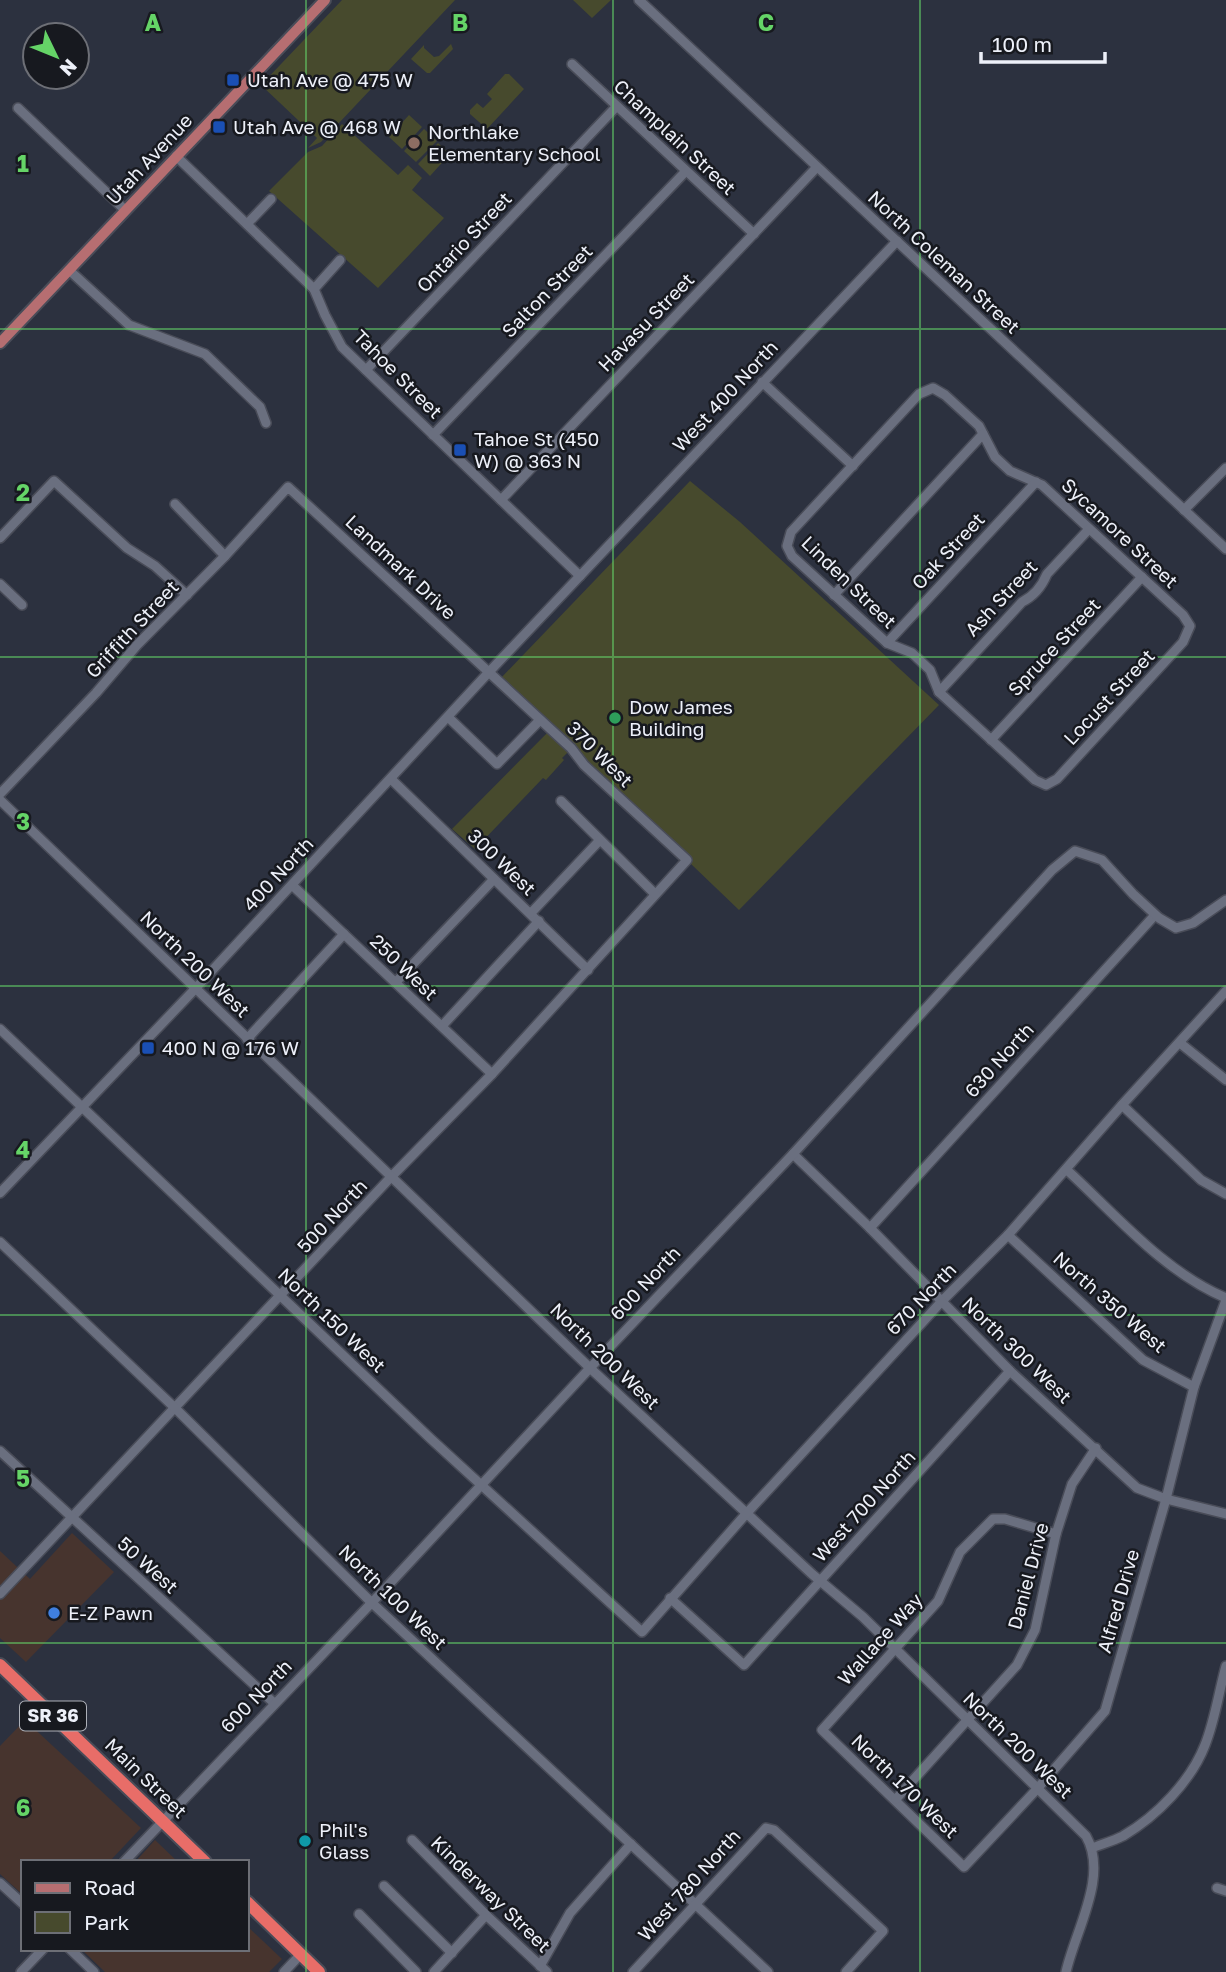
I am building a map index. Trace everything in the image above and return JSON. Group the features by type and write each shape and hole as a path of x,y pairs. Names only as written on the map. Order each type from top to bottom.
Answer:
{"highway":[{"name":"Main Street","path":"0,1665 203,1860"},
{"path":"248,1903 319,1972"}],"main road":[{"name":"Utah Avenue","path":"0,343 325,0"}],"street":[{"name":"North Coleman Street","path":"639,0 1226,549"},
{"name":"Champlain Street","path":"572,64 754,234"},
{"name":"Ontario Street","path":"366,370 616,107"},
{"path":"18,108 125,210"},
{"name":"Tahoe Street","path":"176,156 314,289 342,347 580,576"},
{"name":"Havasu Street","path":"501,500 817,167"},
{"name":"Salton Street","path":"433,435 686,171"},
{"path":"247,224 271,199"},
{"name":"West 400 North","path":"580,576 897,241"},
{"path":"314,289 340,260"},
{"path":"69,270 129,325 205,354 260,407 266,423"},
{"path":"762,383 852,466"},
{"name":"Linden Street","path":"933,388 919,394 791,531 786,546 792,556 887,643 912,653 930,670 939,692 1035,780 1046,785"},
{"name":"Sycamore Street","path":"933,388 945,395 979,426 995,457 1010,471 1042,485 1183,615 1190,626"},
{"path":"834,595 983,434"},
{"path":"1184,510 1226,468"},
{"path":"0,538 54,481 127,548 156,566 187,595"},
{"name":"Oak Street","path":"887,643 1035,482"},
{"name":"Griffith Street","path":"0,794 96,693 137,645 289,487"},
{"name":"Landmark Drive","path":"289,487 489,672"},
{"path":"175,504 225,556"},
{"name":"Ash Street","path":"939,692 1022,602 1043,584 1047,574 1089,529"},
{"name":"400 North","path":"0,1193 195,989 580,576"},
{"name":"Spruce Street","path":"991,740 1142,578"},
{"path":"0,584 22,605"},
{"name":"Locust Street","path":"1046,785 1057,779 1183,642 1190,626"},
{"name":"370 West","path":"489,672 687,860"},
{"path":"448,717 498,764 540,720"},
{"name":"300 West","path":"391,779 588,970"},
{"name":"North 200 West","path":"0,800 590,1368 819,1581 863,1617 1086,1836 1092,1848"},
{"path":"561,801 655,894"},
{"path":"531,914 600,840"},
{"name":"600 North","path":"126,1860 793,1154 1052,870 1075,851 1102,860 1155,915"},
{"name":"500 North","path":"0,1594 391,1177 492,1074 687,860"},
{"path":"396,982 495,879"},
{"name":"250 West","path":"292,885 492,1074"},
{"path":"1155,915 1176,928 1193,923 1226,900"},
{"name":"630 North","path":"870,1228 1155,915"},
{"path":"442,1026 539,921"},
{"path":"247,1039 344,934"},
{"name":"670 North","path":"642,1632 746,1514 942,1301 1008,1235 1226,992"},
{"name":"North 150 West","path":"0,1029 281,1296 642,1632"},
{"path":"1180,1043 1226,1080"},
{"path":"1122,1105 1201,1180 1226,1194"},
{"name":"North 300 West","path":"793,1154 870,1228 1010,1371 1137,1488 1166,1499 1226,1514"},
{"path":"1067,1170 1163,1259 1199,1286 1226,1299"},
{"name":"North 350 West","path":"1008,1235 1143,1360 1194,1387"},
{"name":"North 100 West","path":"0,1242 371,1602 768,1972"},
{"name":"Alfred Drive","path":"964,1867 1105,1711 1166,1499 1194,1387 1226,1299"},
{"name":"West 700 North","path":"670,1598 744,1665 1010,1371"},
{"name":"Daniel Drive","path":"896,1799 1017,1665 1035,1630 1056,1534 1072,1484 1096,1448"},
{"name":"50 West","path":"0,1451 274,1703"},
{"name":"Wallace Way","path":"822,1730 938,1601 960,1552 993,1520 1005,1519 1056,1534"},
{"path":"1066,1972 1071,1948 1093,1890 1092,1848 1122,1836 1146,1818 1170,1797 1191,1771 1206,1744 1226,1666"},
{"name":"North 170 West","path":"822,1730 964,1867"},
{"name":"West 780 North","path":"634,1972 766,1828 774,1830 883,1931 846,1972"},
{"name":"Kinderway Street","path":"412,1840 544,1969"},
{"path":"544,1969 570,1913 631,1843"},
{"path":"0,1883 21,1902"},
{"path":"384,1886 452,1952"},
{"path":"359,1914 416,1972"},
{"path":"434,1972 486,1915"},
{"path":"21,1972 41,1951"},
{"path":"72,1951 94,1972"},
{"path":"284,1972 300,1954"}],"shaded area":[{"path":"72,1533 114,1572 26,1662 0,1638 0,1551 30,1579"},
{"path":"25,1720 141,1828 111,1860 21,1860 21,1893 0,1874 0,1746"},
{"path":"155,1840 176,1860 137,1860"},
{"path":"248,1927 282,1959 269,1972 105,1972 83,1951 248,1951"}],"green space":[{"path":"342,0 455,0 321,142 308,148 317,138 261,85"},
{"path":"573,0 611,0 592,18"},
{"path":"451,44 453,49 430,73 411,59 424,45 434,57 439,56"},
{"path":"505,74 509,74 524,89 487,129 470,114 470,110 477,103 483,108 492,99 487,94"},
{"path":"409,115 422,127 402,149 389,137"},
{"path":"342,124 398,175 408,165 422,178 412,190 444,218 378,288 269,191 308,152 322,146"},
{"path":"424,129 437,141 416,162 404,151"},
{"path":"438,143 450,154 430,176 418,164"},
{"path":"690,481 740,522 939,705 739,910 571,749 546,780 543,778 475,849 452,829 552,728 500,679"}],"place":[{"name":"Utah Ave @ 475 W","path":"233,80"},
{"name":"Utah Ave @ 468 W","path":"219,127"},
{"name":"Northlake Elementary School","path":"414,143"},
{"name":"Tahoe St (450 W) @ 363 N","path":"460,450"},
{"name":"Dow James Building","path":"615,718"},
{"name":"400 N @ 176 W","path":"148,1048"},
{"name":"E-Z Pawn","path":"54,1613"},
{"name":"Phil's Glass","path":"305,1841"}]}
